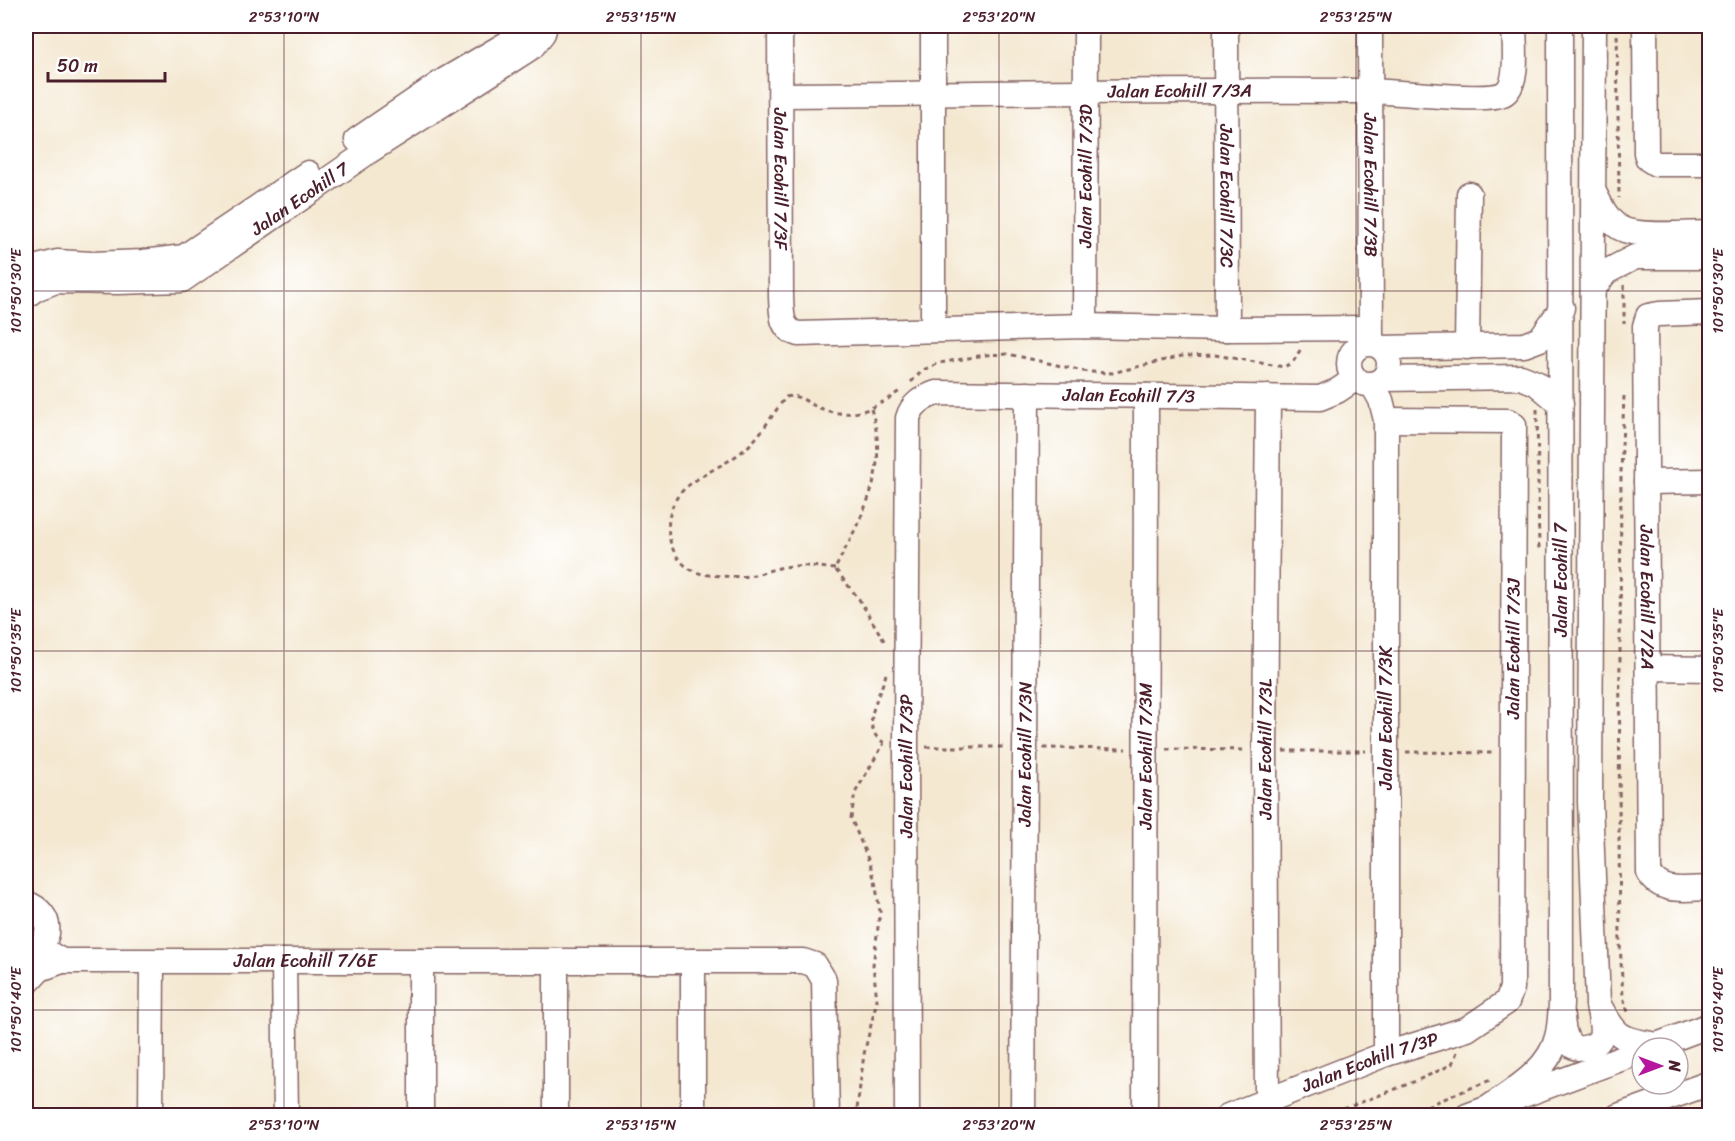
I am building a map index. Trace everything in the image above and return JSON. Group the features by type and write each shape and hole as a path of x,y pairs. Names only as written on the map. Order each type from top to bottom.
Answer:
{"street":[{"path":"26,270 57,262 123,263 184,257 445,80 508,43 523,32 525,26"},
{"name":"Jalan Ecohill 7","path":"26,296 35,289 56,282 182,280 368,152 532,48 543,33 545,26"},
{"name":"Jalan Ecohill 7/3F","path":"780,26 781,297 784,327 789,332 798,334 933,330"},
{"path":"933,26 933,330 1085,326 1227,329 1467,347 1524,345 1540,339 1562,308"},
{"name":"Jalan Ecohill 7/3D","path":"1085,326 1086,26"},
{"name":"Jalan Ecohill 7/3C","path":"1226,26 1227,329"},
{"name":"Jalan Ecohill 7/3B","path":"1370,26 1374,340"},
{"name":"Jalan Ecohill 7/3A","path":"782,95 1370,91 1472,97 1500,95 1510,90 1514,79 1514,26"},
{"name":"Jalan Ecohill 7","path":"1491,1106 1531,1078 1547,1058 1557,1039 1561,1005 1560,26"},
{"name":"Jalan Ecohill 7","path":"1594,26 1595,194 1590,801 1598,1003 1609,1025 1621,1037 1630,1041"},
{"path":"1645,26 1646,153 1648,159 1656,164 1710,164"},
{"path":"1467,347 1469,194"},
{"path":"1595,194 1606,216 1619,227 1635,233 1710,233"},
{"path":"1594,288 1606,272 1635,257 1710,257"},
{"name":"Jalan Ecohill 7/2A","path":"1710,312 1648,316 1645,327 1649,873 1655,882 1666,888 1710,888"},
{"path":"1374,340 1386,353 1389,369 1370,380 1349,368 1350,356 1358,346 1374,340"},
{"name":"Jalan Ecohill 7/3","path":"908,418 911,409 916,404 936,393 1320,398 1370,380 1521,377 1536,383 1561,404"},
{"name":"Jalan Ecohill 7/3K","path":"1370,380 1380,400 1386,420 1386,1054"},
{"name":"Jalan Ecohill 7/3N","path":"1023,1116 1027,394"},
{"name":"Jalan Ecohill 7/3M","path":"1145,1116 1146,396"},
{"name":"Jalan Ecohill 7/3L","path":"1267,1100 1265,751 1268,397"},
{"name":"Jalan Ecohill 7/3P","path":"907,1116 898,746 908,418"},
{"name":"Jalan Ecohill 7/3J","path":"1386,420 1508,421 1515,425 1512,988 1507,1002"},
{"path":"1646,482 1710,481"},
{"path":"1648,668 1710,669"},
{"path":"26,903 34,906 45,918 47,934 33,950 48,953 62,961"},
{"path":"26,984 40,969 62,961"},
{"name":"Jalan Ecohill 7/6E","path":"62,961 803,961 815,965 824,980 827,1116"},
{"path":"284,961 286,1116"},
{"path":"421,961 421,1116"},
{"path":"556,961 556,1116"},
{"path":"693,961 693,1116"},
{"path":"151,1116 152,962"},
{"name":"Jalan Ecohill 7/3P","path":"1228,1116 1386,1054 1467,1029 1507,1002"},
{"path":"1561,1005 1563,1031 1572,1047 1582,1049 1593,1046 1600,1039 1598,1003"},
{"path":"1681,1036 1710,1025"},
{"path":"1467,1116 1630,1055"},
{"path":"1618,1116 1710,1083"}],"path":[{"path":"871,409 878,443 877,472 872,495 835,568 873,620 885,640 886,648"},
{"path":"887,668 871,717 871,728 876,737 898,746 1514,753"},
{"path":"861,1116 857,1109 859,1082 877,1000 873,965 880,912 873,872 851,818 855,793 898,746"},
{"path":"1327,1116 1383,1093 1416,1083 1452,1064 1467,1029"}]}
